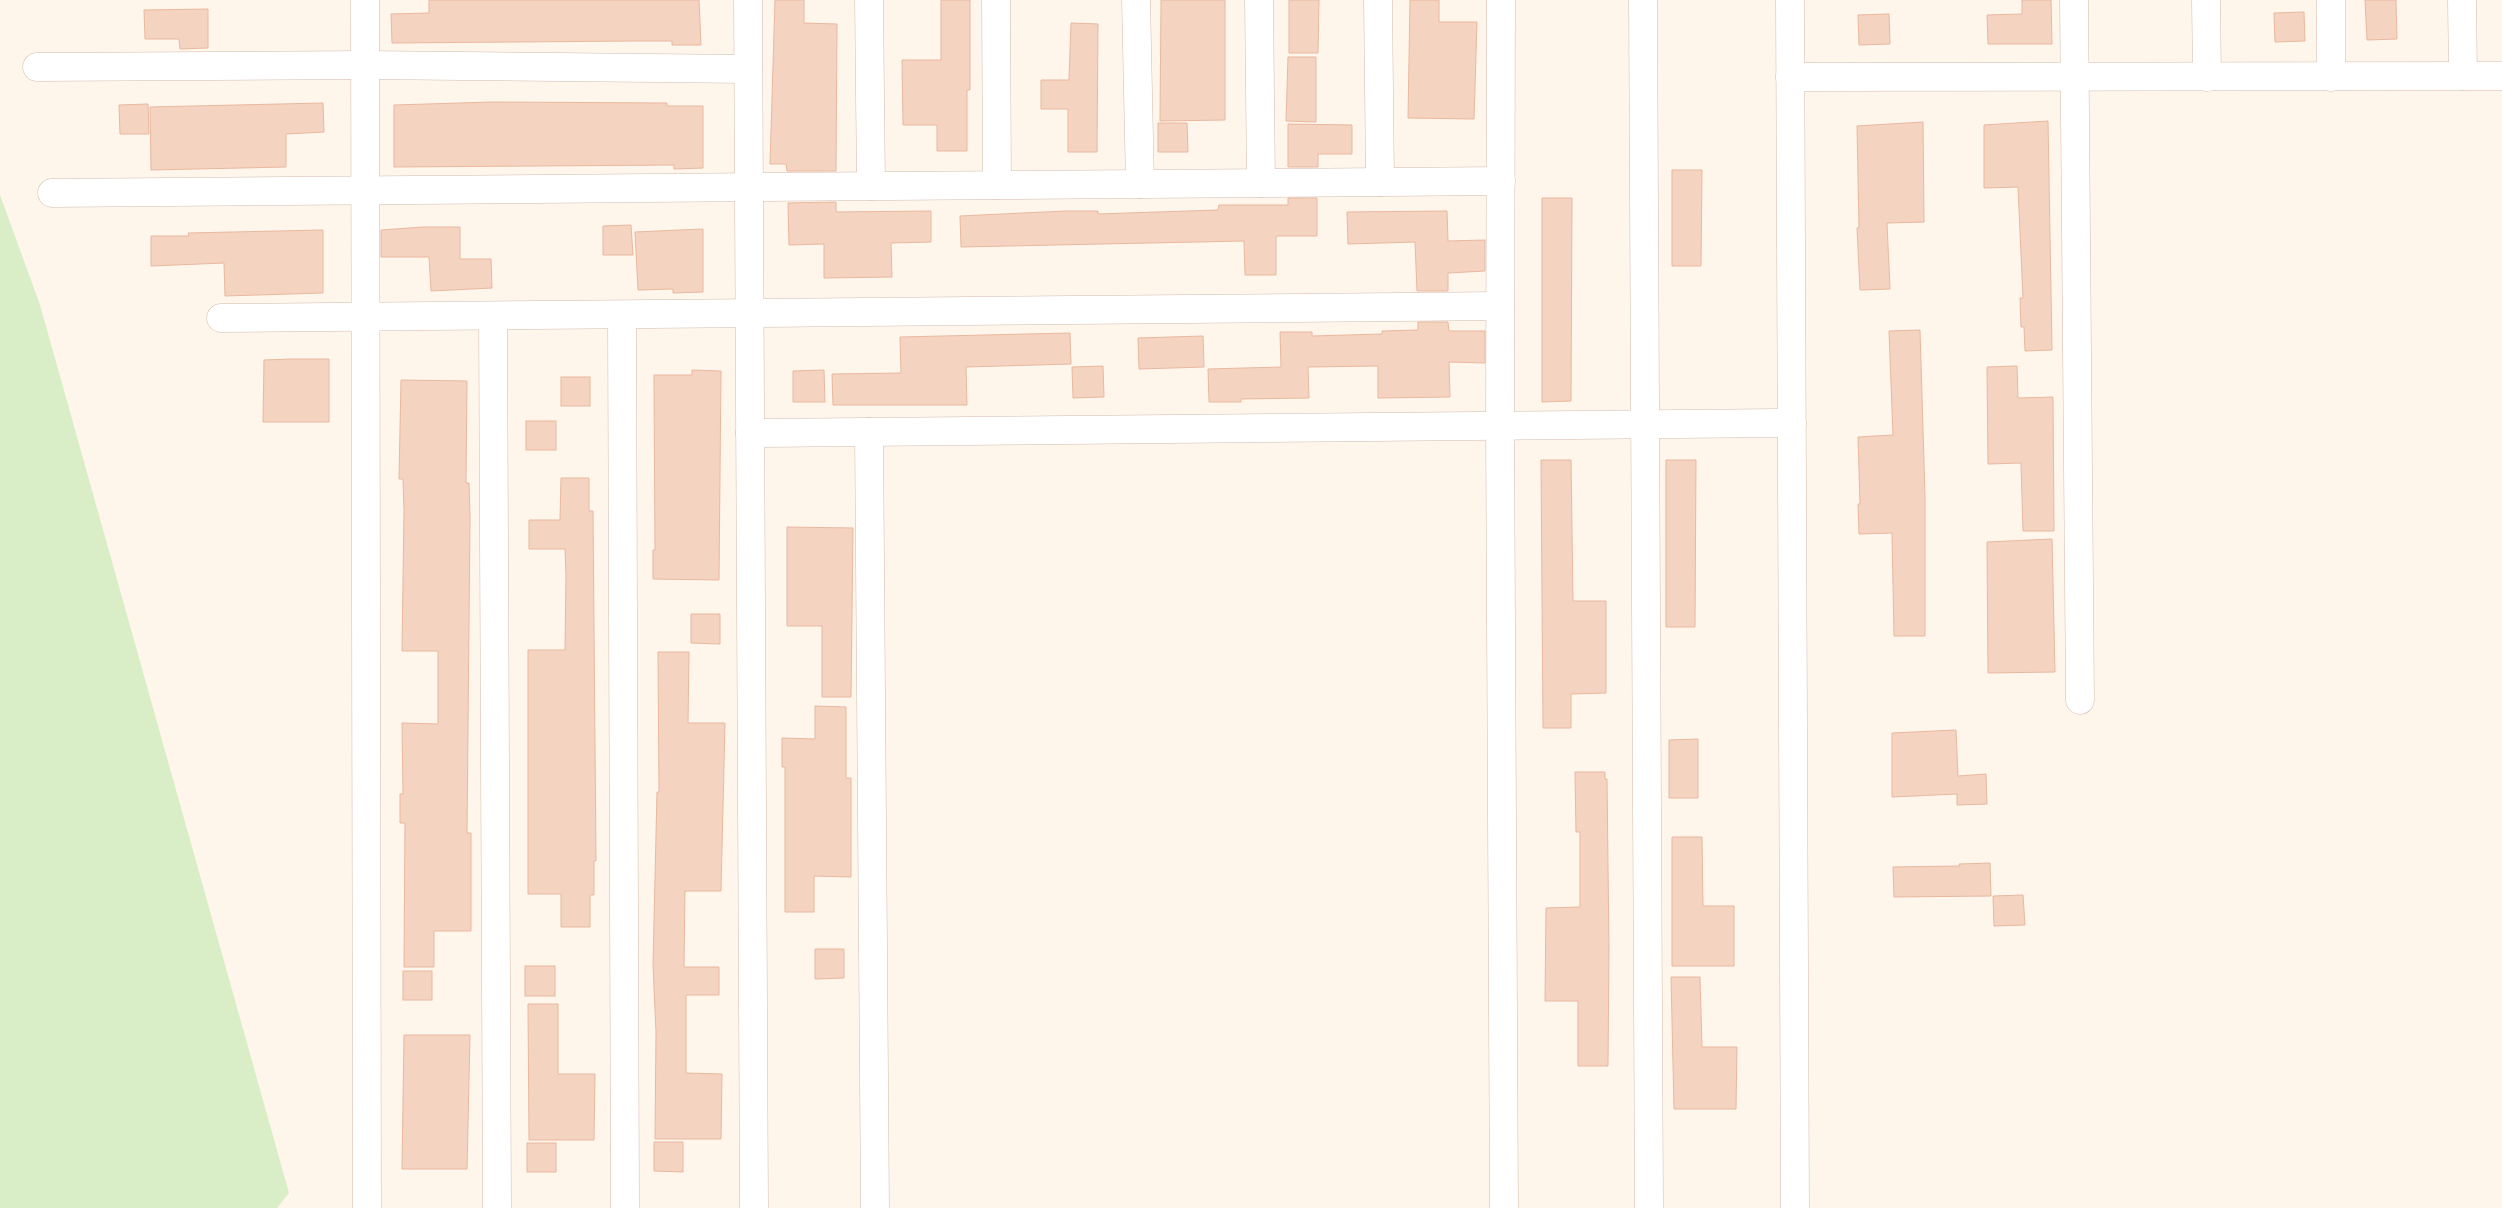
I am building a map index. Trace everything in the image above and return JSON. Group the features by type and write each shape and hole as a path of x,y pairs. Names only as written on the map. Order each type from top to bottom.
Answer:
{"street":[{"path":"365,0 368,1208"},
{"path":"748,0 754,1208"},
{"path":"869,0 871,186"},
{"path":"996,0 997,185"},
{"path":"1136,0 1140,184"},
{"path":"1260,0 1261,183"},
{"path":"1378,0 1380,182"},
{"path":"1501,0 1500,426 1504,1208"},
{"path":"1643,0 1648,1208"},
{"path":"1790,0 1795,1208"},
{"path":"2074,0 2080,700"},
{"path":"2206,0 2207,77"},
{"path":"2331,0 2331,77"},
{"path":"2462,0 2463,76"},
{"path":"38,67 366,65 748,69"},
{"path":"1790,77 2502,76"},
{"path":"52,194 1501,181"},
{"path":"221,318 1500,306"},
{"path":"622,314 625,1208"},
{"path":"493,316 497,1208"},
{"path":"750,433 1792,423"},
{"path":"869,432 875,1208"}],"green space":[{"path":"0,195 40,305 289,1193 277,1208 0,1208"}],"building":[{"path":"429,0 699,0 701,45 672,45 672,41 392,43 391,14 429,13"},
{"path":"775,0 804,0 804,23 837,24 836,171 787,171 786,164 770,164"},
{"path":"941,0 970,0 970,90 967,90 967,151 937,151 937,125 903,125 902,60 941,60"},
{"path":"1161,0 1225,0 1225,120 1160,121"},
{"path":"1289,0 1319,0 1318,53 1289,53"},
{"path":"1410,0 1439,0 1439,22 1477,22 1474,119 1408,118"},
{"path":"2022,0 2051,0 2052,44 1988,44 1987,15 2022,14"},
{"path":"2365,0 2396,0 2397,39 2367,40"},
{"path":"208,9 208,48 180,49 179,39 145,39 144,10"},
{"path":"2304,12 2305,41 2275,42 2274,13"},
{"path":"1889,14 1890,44 1859,45 1858,15"},
{"path":"1071,23 1098,24 1097,152 1068,152 1068,109 1041,109 1041,80 1069,80"},
{"path":"1288,57 1316,57 1316,122 1286,121"},
{"path":"492,102 667,103 667,106 703,106 703,168 674,169 674,165 394,167 394,105"},
{"path":"323,103 324,132 286,134 286,167 151,170 150,107"},
{"path":"148,104 149,134 120,134 119,105"},
{"path":"2048,121 2052,350 2025,351 2024,327 2021,327 2020,298 2023,298 2018,187 1984,188 1984,125"},
{"path":"1923,122 1924,222 1887,223 1890,289 1860,290 1857,228 1859,227 1857,126"},
{"path":"1158,123 1187,123 1188,152 1158,152"},
{"path":"1288,124 1352,125 1352,154 1318,154 1318,167 1288,167"},
{"path":"1672,170 1702,170 1701,266 1672,266"},
{"path":"1288,198 1317,198 1317,236 1276,236 1276,275 1245,275 1244,241 961,247 960,216 1066,211 1098,211 1098,214 1218,210 1219,205 1288,205"},
{"path":"1542,198 1572,198 1571,401 1542,402"},
{"path":"836,202 836,212 931,211 931,242 891,243 892,277 824,278 824,244 789,245 788,203"},
{"path":"1447,211 1448,241 1485,240 1485,271 1448,273 1448,291 1417,291 1415,242 1348,244 1347,212"},
{"path":"631,225 633,255 603,255 603,226"},
{"path":"460,227 460,259 491,259 492,288 431,291 429,257 381,257 381,230"},
{"path":"703,229 703,292 673,293 673,289 638,290 635,232"},
{"path":"323,230 323,293 225,296 224,263 151,266 151,236 189,236 188,233"},
{"path":"1418,322 1448,322 1449,331 1485,331 1485,363 1449,362 1450,397 1378,398 1378,366 1308,367 1309,398 1241,399 1241,402 1209,402 1208,369 1281,367 1280,332 1312,332 1312,336 1382,334 1382,331 1418,330"},
{"path":"1920,330 1925,496 1925,636 1894,636 1892,533 1859,534 1858,437 1893,435 1889,331"},
{"path":"1070,333 1071,364 966,367 967,405 833,405 832,374 901,373 900,337"},
{"path":"1203,336 1204,367 1139,369 1138,338"},
{"path":"329,359 329,422 263,422 264,360"},
{"path":"1103,366 1104,397 1073,398 1072,367"},
{"path":"2017,366 2018,398 2053,397 2054,531 2023,531 2021,463 1988,464 1987,367"},
{"path":"692,370 721,371 719,580 653,579 653,550 655,550 654,375 692,375"},
{"path":"824,370 825,402 793,402 793,371"},
{"path":"561,377 590,377 590,406 561,406"},
{"path":"401,380 467,381 466,483 469,483 470,518 467,833 471,833 471,931 434,931 434,967 404,967 405,823 400,823 400,794 403,794 402,723 438,724 438,651 402,651 404,511 403,479 399,479"},
{"path":"526,421 556,421 556,450 526,450"},
{"path":"1541,460 1571,460 1573,601 1606,601 1606,693 1571,694 1571,728 1543,728"},
{"path":"1666,460 1696,460 1695,627 1666,627"},
{"path":"561,478 589,478 589,511 593,511 596,861 594,861 594,895 590,895 590,927 561,927 561,894 528,894 528,650 565,650 566,575 565,549 529,549 529,520 560,520"},
{"path":"787,527 853,528 851,697 822,697 822,626 787,626"},
{"path":"2052,539 2055,672 1988,673 1987,542"},
{"path":"691,614 720,614 720,644 691,643"},
{"path":"658,652 689,652 688,723 725,723 721,891 685,891 684,967 719,967 719,995 686,995 686,1073 722,1074 721,1139 655,1139 656,1032 653,965 657,792 659,792"},
{"path":"815,706 846,707 846,778 851,778 851,877 814,876 814,912 785,912 785,767 782,767 782,738 815,739"},
{"path":"1956,730 1958,776 1986,774 1987,804 1957,805 1957,794 1892,797 1892,733"},
{"path":"1698,739 1698,798 1669,798 1669,740"},
{"path":"1575,772 1605,772 1605,779 1607,779 1608,1066 1578,1066 1578,1001 1545,1001 1546,908 1580,907 1580,832 1576,832"},
{"path":"1672,837 1702,837 1703,906 1734,906 1734,966 1672,966"},
{"path":"1990,863 1991,896 1894,897 1893,867 1960,866 1959,864"},
{"path":"2023,895 2025,925 1994,926 1993,896"},
{"path":"815,949 844,949 844,978 815,979"},
{"path":"525,966 555,966 555,996 525,996"},
{"path":"403,971 432,971 432,1000 403,1000"},
{"path":"1671,977 1700,977 1702,1047 1737,1047 1736,1109 1674,1109"},
{"path":"528,1004 558,1004 558,1074 595,1074 594,1140 529,1140"},
{"path":"404,1035 470,1035 467,1169 402,1169"},
{"path":"654,1142 683,1142 683,1172 654,1171"},
{"path":"527,1143 556,1143 556,1172 527,1172"}]}
